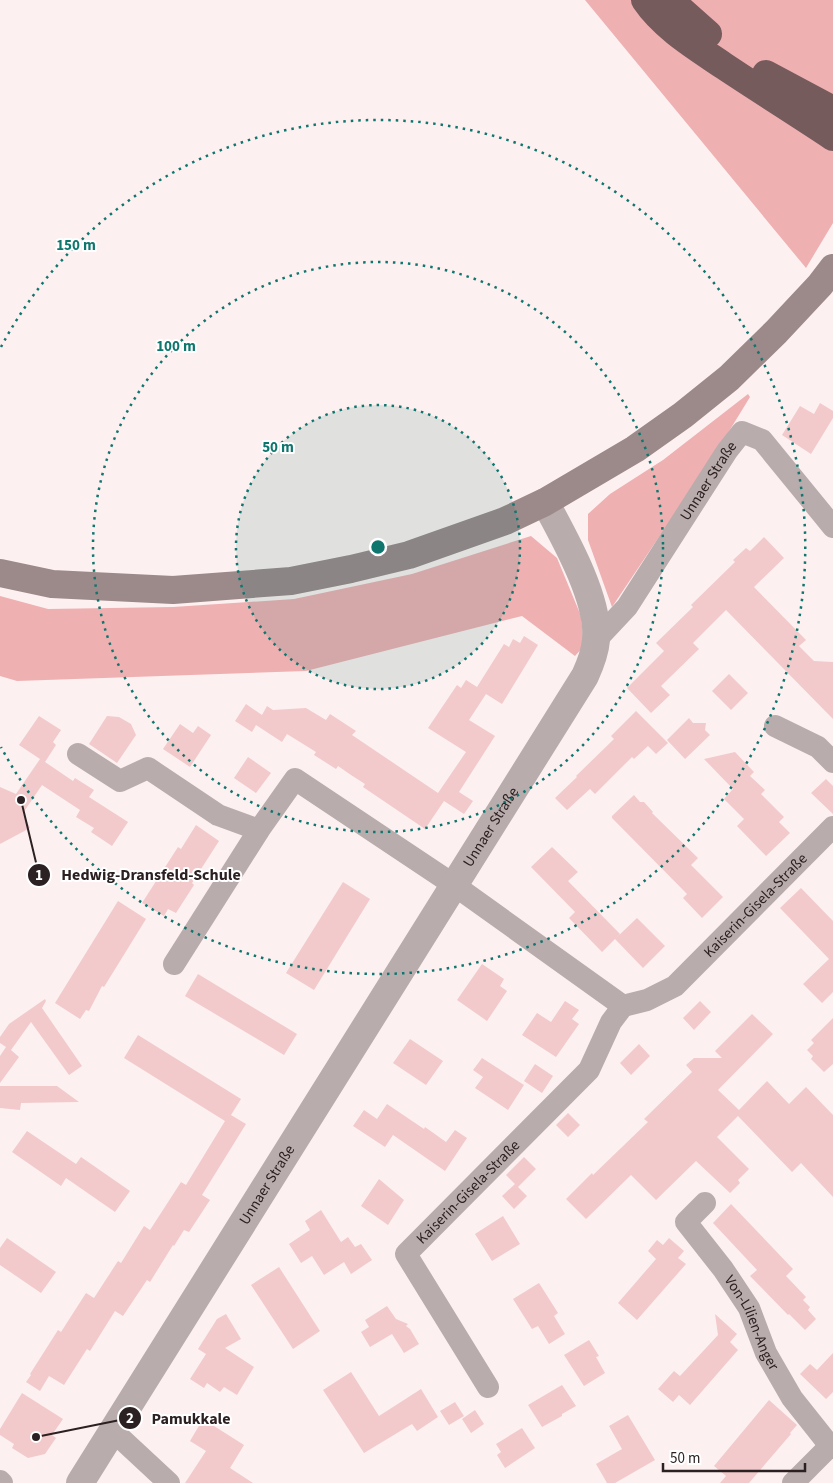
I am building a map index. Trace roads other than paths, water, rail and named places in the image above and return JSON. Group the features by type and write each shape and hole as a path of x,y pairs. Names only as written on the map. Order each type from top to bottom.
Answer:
{"highway":[{"path":"645,0 651,9 681,35 717,61 821,115 833,144"},
{"path":"672,0 695,24 727,49 766,74 821,115 833,137"}],"main road":[{"path":"0,573 52,584 173,590 291,581 409,555 505,521 545,502 635,449 683,415 729,378 776,332 820,285 833,268"}],"street":[{"name":"Unnaer Straße","path":"597,639 627,607 727,451 742,432 762,440 833,527"},
{"name":"Unnaer Straße","path":"80,1483 585,676 597,639 594,606 562,533 545,502"},
{"path":"775,726 818,747 833,762"},
{"path":"78,754 120,781 148,768 218,815 259,830"},
{"name":"Unnaer Straße","path":"174,964 259,830 295,779 454,884"},
{"name":"Kaiserin-Gisela-Straße","path":"488,1387 406,1254 589,1070 611,1022 623,1006 647,1000 675,986 833,828"},
{"path":"454,884 623,1006"},
{"name":"Von-Lilien-Anger","path":"705,1203 686,1222 749,1308 766,1354 792,1398 832,1444"},
{"path":"113,1431 169,1483"},
{"path":"793,1483 832,1444"}],"place":[{"name":"Hedwig-Dransfeld-Schule","path":"21,800"},
{"name":"Pamukkale","path":"36,1437"}]}
